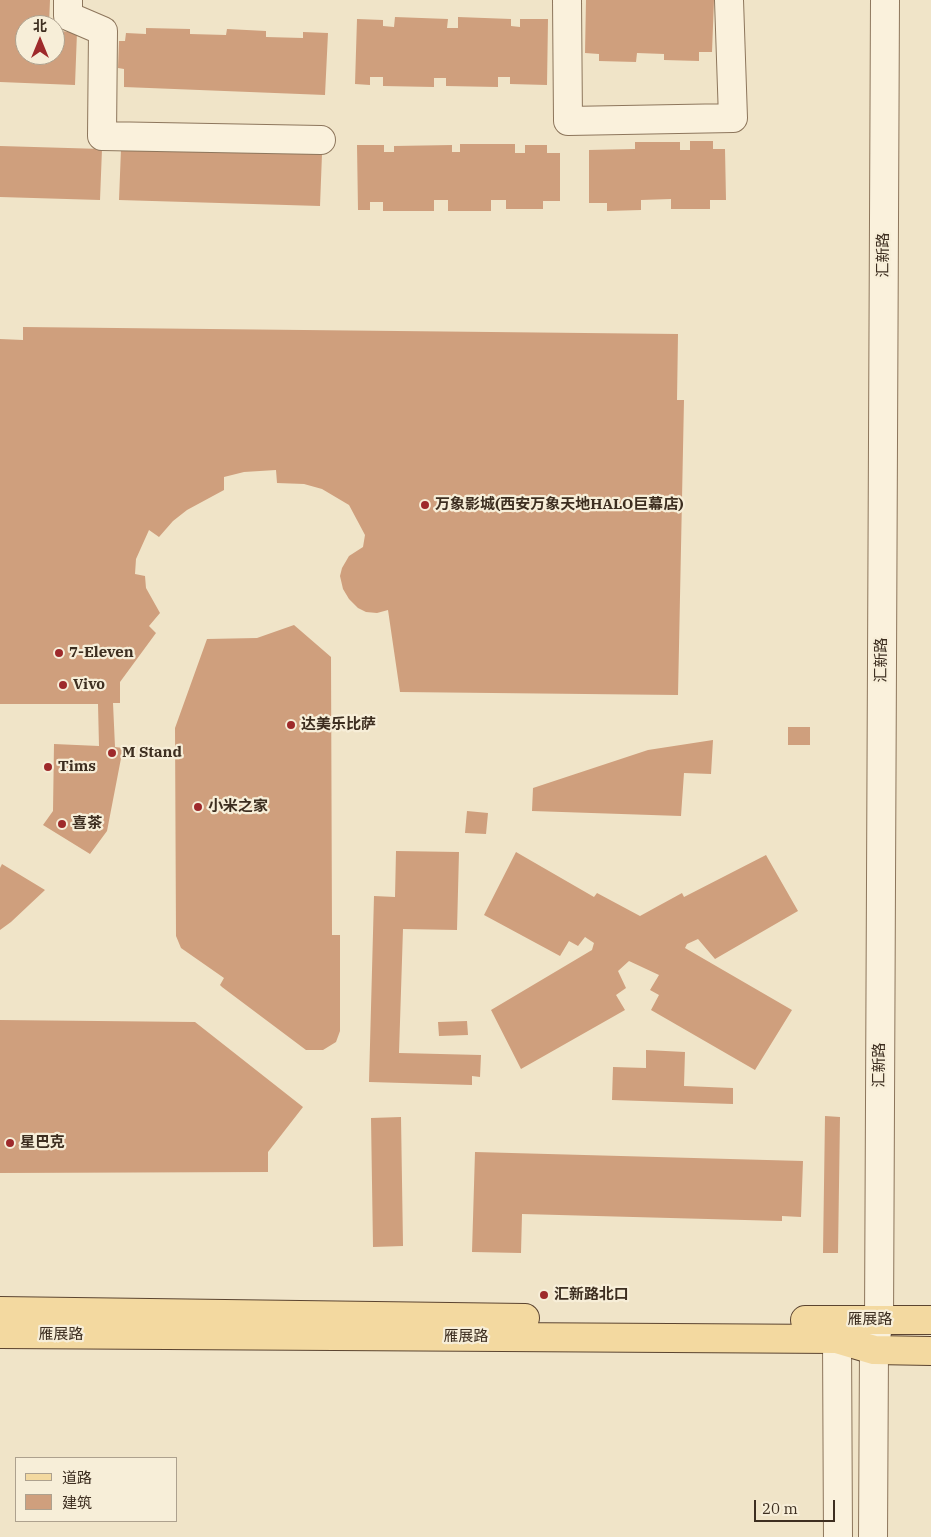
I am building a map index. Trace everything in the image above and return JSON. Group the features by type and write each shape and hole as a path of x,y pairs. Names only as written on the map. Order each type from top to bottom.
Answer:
{"main road":[{"name":"雁展路","path":"0,1311 546,1318 931,1320"},
{"name":"雁展路","path":"0,1334 837,1339 874,1350 931,1351"}],"street":[{"path":"68,0 68,16 103,31 102,136 321,140"},
{"path":"567,0 568,121 733,118 730,0"},
{"name":"汇新路","path":"873,1537 874,1350 879,1320 885,0"},
{"path":"838,1537 837,1339 879,1320"}],"building":[{"path":"0,0 50,0 49,15 15,15 15,65 65,65 65,31 77,32 75,85 0,82"},
{"path":"586,0 714,0 712,52 699,52 699,61 664,60 664,54 637,53 636,62 599,61 599,54 585,53"},
{"path":"395,17 448,19 447,28 458,28 458,17 511,19 511,26 520,27 520,19 548,19 547,85 510,84 510,77 498,77 498,87 446,86 446,78 434,78 434,87 383,86 383,77 370,77 370,85 355,84 357,19 383,20 383,26 394,27"},
{"path":"146,28 190,29 190,34 226,35 227,29 266,31 266,37 303,38 303,32 328,33 325,95 124,87 124,69 118,68 119,41 125,41 126,33 146,34"},
{"path":"690,141 713,141 713,149 725,149 726,200 710,200 710,209 671,209 671,199 641,200 641,210 607,211 607,203 589,203 589,150 635,149 635,142 680,142 680,150 690,150"},
{"path":"460,144 515,144 515,153 525,153 525,145 547,145 547,153 560,153 560,201 543,201 543,209 506,209 506,200 491,200 491,211 448,211 448,200 434,200 434,211 383,211 383,202 370,202 370,210 358,210 357,145 384,145 384,152 394,152 394,146 452,145 452,152 460,152"},
{"path":"0,146 102,149 100,200 0,197"},
{"path":"121,149 322,154 320,206 119,200"},
{"path":"23,327 678,334 677,400 684,400 678,695 400,692 388,610 377,613 366,612 358,608 349,599 343,589 340,576 342,568 349,556 363,547 365,535 349,505 322,489 304,484 277,483 276,470 244,472 224,477 224,490 187,510 173,521 159,537 149,530 136,559 135,574 145,576 146,588 160,613 149,626 156,633 120,682 120,703 113,703 115,747 123,748 107,831 90,854 43,825 53,811 54,744 99,746 98,704 0,704 0,339 23,340"},
{"path":"294,625 331,657 332,935 340,935 340,1031 336,1042 323,1050 306,1050 222,987 220,985 224,978 181,948 176,936 175,728 207,639 257,638"},
{"path":"788,727 810,727 810,745 788,745"},
{"path":"713,740 711,774 684,773 681,816 532,811 533,788 648,750"},
{"path":"467,811 488,813 486,834 465,833"},
{"path":"396,851 459,852 457,930 403,929 399,1053 481,1055 480,1077 472,1076 472,1085 369,1082 374,896 395,897"},
{"path":"516,852 594,897 597,893 640,916 682,893 684,897 766,855 798,911 715,959 698,939 687,944 685,948 792,1010 755,1070 651,1010 659,995 650,990 659,975 629,961 618,971 626,988 616,995 625,1010 521,1069 491,1010 592,950 594,943 585,937 578,946 569,941 560,956 484,915"},
{"path":"2,864 45,890 0,930 0,868"},
{"path":"0,1020 195,1022 303,1107 268,1152 268,1172 0,1173"},
{"path":"467,1021 468,1035 439,1036 438,1022"},
{"path":"646,1050 685,1052 684,1086 733,1088 733,1104 612,1100 613,1067 646,1068"},
{"path":"825,1116 840,1117 838,1253 823,1253"},
{"path":"401,1117 403,1246 373,1247 371,1118"},
{"path":"475,1152 803,1161 801,1217 782,1216 782,1221 522,1214 521,1253 472,1252"}],"place":[{"name":"万象影城(西安万象天地HALO巨幕店)","path":"425,505"},
{"name":"7-Eleven","path":"59,653"},
{"name":"Vivo","path":"63,685"},
{"name":"达美乐比萨","path":"291,725"},
{"name":"M Stand","path":"112,753"},
{"name":"Tims","path":"48,767"},
{"name":"小米之家","path":"198,807"},
{"name":"喜茶","path":"62,824"},
{"name":"星巴克","path":"10,1143"},
{"name":"汇新路北口","path":"544,1295"}]}
